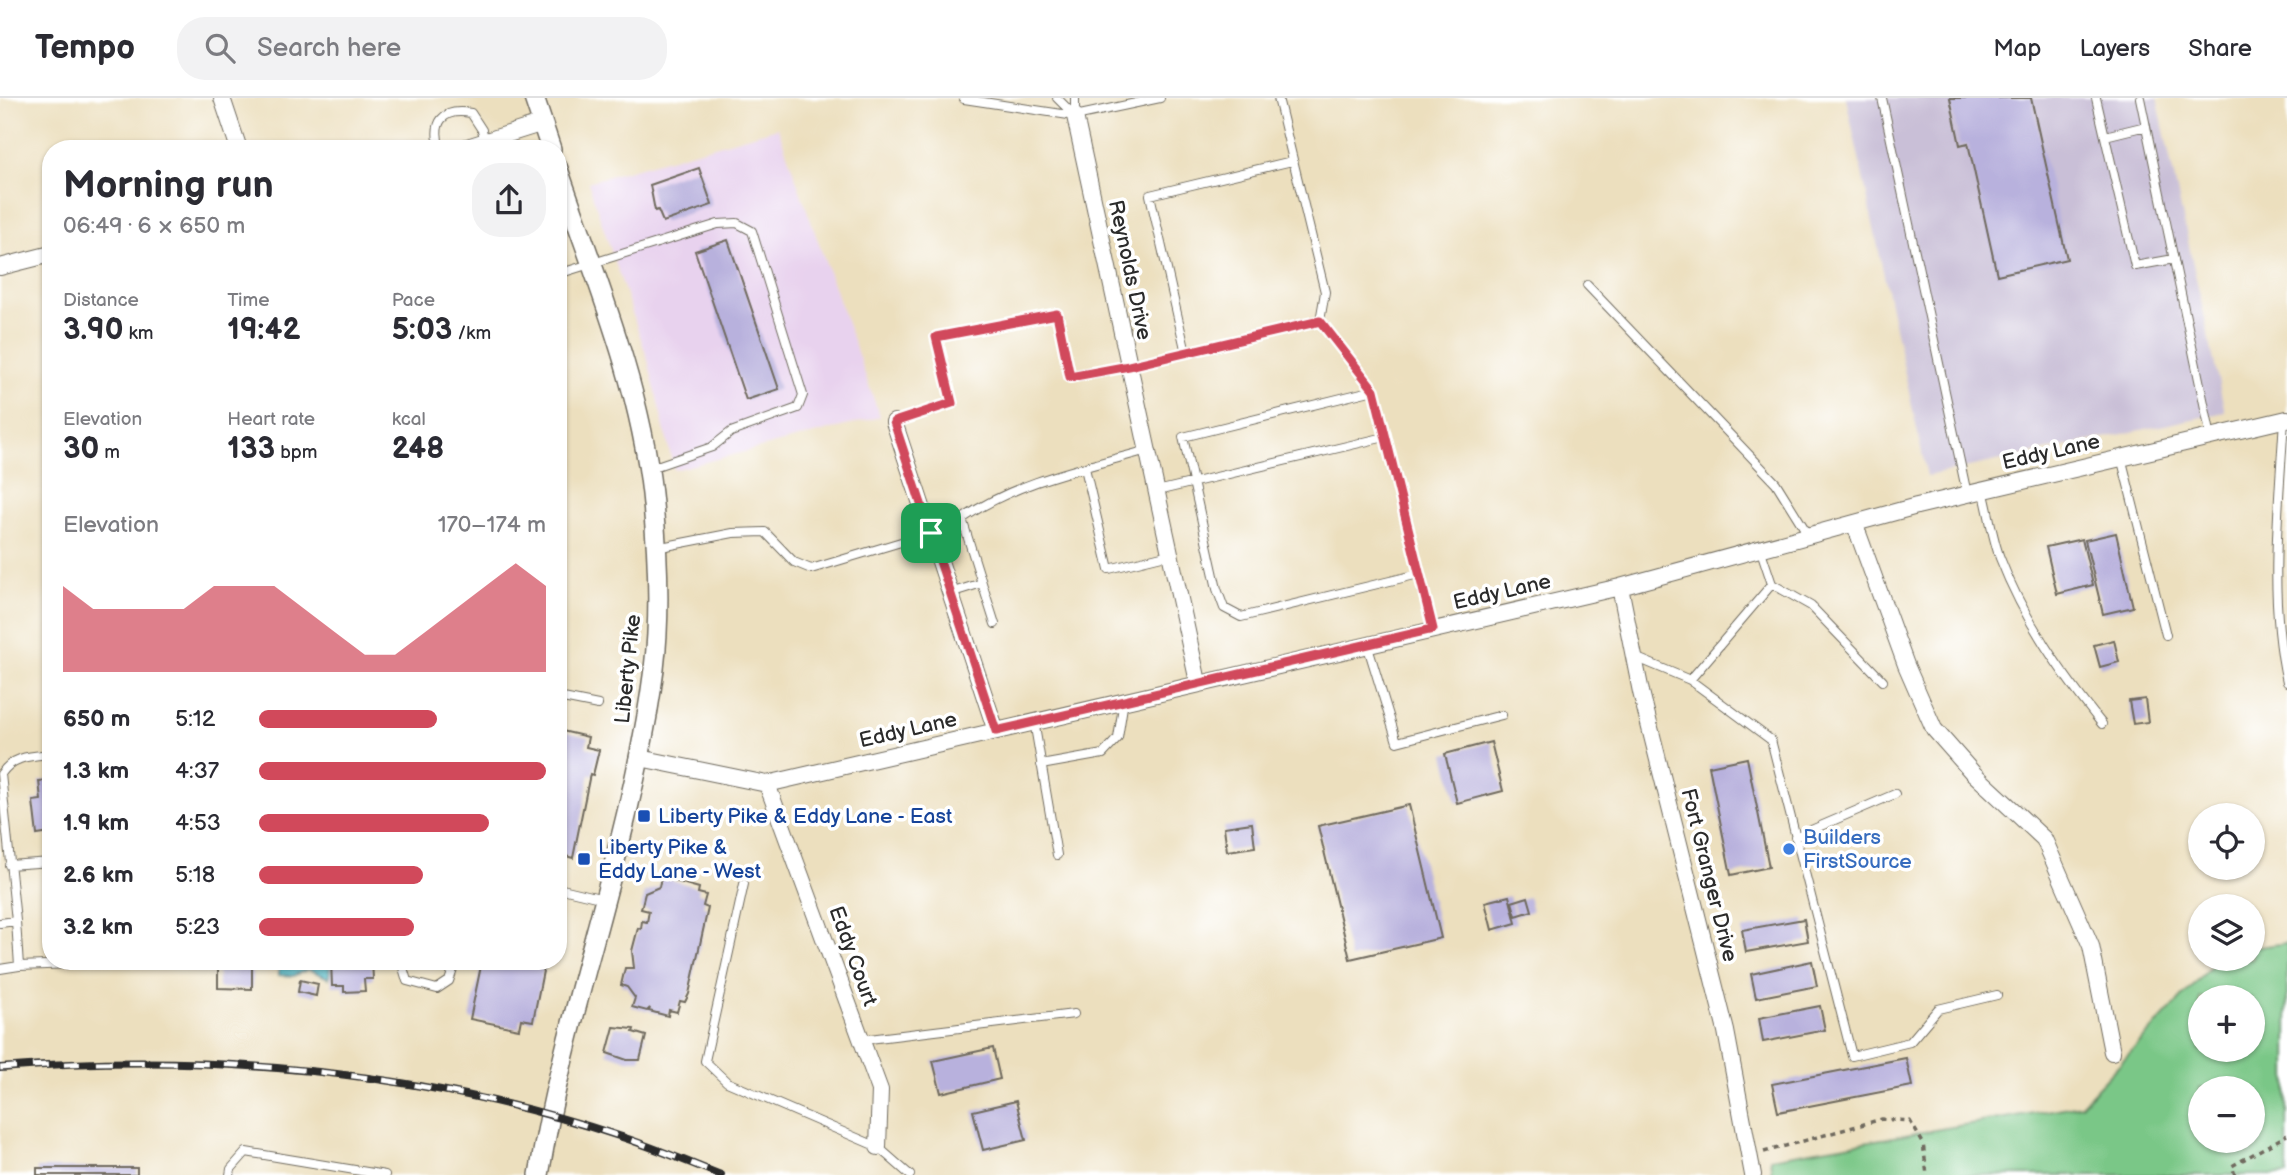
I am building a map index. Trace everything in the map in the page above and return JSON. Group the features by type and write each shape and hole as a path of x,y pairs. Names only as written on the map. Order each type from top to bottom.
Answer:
{"street":[{"path":"222,98 236,140"},
{"path":"534,98 548,140"},
{"name":"Reynolds Drive","path":"1075,116 1198,682"},
{"path":"488,140 542,123"},
{"name":"Liberty Pike","path":"539,1175 557,1082 640,758 654,667 657,619 656,548 648,469 639,423 617,343 567,196"},
{"path":"0,267 42,256"},
{"name":"Eddy Lane","path":"640,758 767,784 1198,682 1620,587 1975,492 2286,419"},
{"path":"894,422 996,731"},
{"path":"1855,525 1906,665 1934,729 1972,772 2044,839 2091,946 2112,1052"},
{"name":"Fort Granger Drive","path":"1620,587 1634,657 1726,1031 1753,1175"},
{"name":"Eddy Court","path":"767,784 880,1090 878,1147"}],"lane":[{"path":"1057,98 1075,116"},
{"path":"1075,98 1075,116"},
{"path":"964,99 1075,116 1160,98"},
{"path":"1278,98 1325,292 1320,321 1374,390 1433,629"},
{"path":"1882,98 1975,492 1999,556 2025,613 2061,673 2102,724"},
{"path":"2096,98 2135,266 2174,259"},
{"path":"2140,98 2211,437"},
{"path":"438,140 435,131 442,118 461,111 471,113 482,130 485,140"},
{"path":"2105,136 2146,126"},
{"path":"1186,353 1150,195 1292,162"},
{"path":"567,271 718,224 737,223 752,231 803,396 798,408 731,432 712,447 648,469"},
{"path":"1587,285 1776,483 1810,536"},
{"path":"894,422 952,403 936,337 1057,314 1070,377 1129,366 1320,321"},
{"path":"1374,390 1184,437 1217,589 1224,608 1241,617 1419,574"},
{"path":"2286,419 2279,505 2277,638 2287,682"},
{"path":"1157,491 1385,437"},
{"path":"995,624 962,519 995,497 1148,450"},
{"path":"2122,457 2166,635"},
{"path":"1085,468 1109,569 1170,554"},
{"path":"656,548 733,533 765,533 794,562 811,569 931,533"},
{"path":"1760,548 1772,584 1811,606 1884,681"},
{"path":"950,593 982,583"},
{"path":"1690,680 1772,584"},
{"path":"1367,644 1397,742 1502,715"},
{"path":"1634,657 1690,680 1771,740 1852,1056 1910,1042 1938,1009 1997,995"},
{"path":"567,699 598,705"},
{"path":"1041,765 1103,754 1118,738 1124,700"},
{"path":"1034,722 1057,855"},
{"path":"19,967 1,774 9,763 24,757 42,755"},
{"path":"1796,837 1895,794"},
{"path":"9,865 42,863"},
{"path":"744,884 705,1061 727,1082 878,1147 910,1175"},
{"path":"567,890 604,899"},
{"path":"0,923 16,921"},
{"path":"0,969 42,966"},
{"path":"404,970 407,981 437,989 449,981 453,970"},
{"path":"861,1040 1074,1014"},
{"path":"230,1175 231,1169 246,1152 385,1175"}],"path":[{"path":"1749,1156 1882,1119 1910,1121 1923,1143 1927,1175"},
{"path":"2235,1175 2232,1166 2287,1135"}],"shaded area":[{"path":"1846,98 2157,98 2225,412 1927,476"},
{"path":"778,128 880,417 674,470 648,360 588,182"}],"green space":[{"path":"2287,943 2287,1175 1772,1175 1770,1158 2081,1105 2188,991 2188,1062 2265,1062 2265,985 2194,985 2207,971 2265,971 2265,946"}],"water":[{"path":"279,970 306,970 293,976 279,975"},
{"path":"310,970 329,970 329,978"}],"building":[{"path":"1950,98 2031,98 2067,259 1997,275 1968,143 1960,145"},
{"path":"699,168 712,205 663,222 658,210 655,211 650,185"},
{"path":"728,240 779,389 746,400 695,251"},
{"path":"2116,533 2133,607 2103,614 2085,540"},
{"path":"2082,539 2093,585 2057,594 2046,547"},
{"path":"2114,640 2119,662 2100,667 2094,645"},
{"path":"2145,699 2148,722 2133,724 2129,701"},
{"path":"567,732 588,737 586,747 599,750 593,775 590,774 573,858 567,856"},
{"path":"1491,742 1503,791 1457,803 1445,754"},
{"path":"1747,758 1769,867 1731,875 1709,766"},
{"path":"39,781 42,781 42,834 37,835 33,801 41,800"},
{"path":"1409,805 1441,938 1350,959 1318,826"},
{"path":"1252,823 1255,847 1227,851 1224,827"},
{"path":"661,877 699,888 698,893 706,895 703,906 708,908 689,994 685,1002 680,1001 677,1012 669,1010 668,1016 649,1011 650,1008 647,1011 632,1007 635,998 627,987 621,985 625,968 634,968 632,951 638,928 641,929 642,921 647,922 649,911 641,909 645,893 659,887"},
{"path":"1509,896 1516,923 1492,930 1485,902"},
{"path":"1528,897 1532,911 1516,916 1512,902"},
{"path":"1804,919 1808,941 1746,952 1742,930"},
{"path":"1812,961 1817,986 1756,998 1751,974"},
{"path":"218,970 252,970 252,989 218,988"},
{"path":"331,970 372,970 373,979 364,979 365,991 344,992 344,986 332,986"},
{"path":"480,970 543,970 533,1021 521,1019 519,1029 470,1019"},
{"path":"300,980 318,984 316,996 298,992"},
{"path":"1820,1006 1825,1030 1763,1042 1759,1018"},
{"path":"614,1027 634,1029 633,1032 646,1036 640,1060 627,1060 607,1053"},
{"path":"993,1048 1000,1079 941,1093 933,1061"},
{"path":"1906,1058 1912,1086 1778,1112 1772,1084"},
{"path":"1016,1101 1026,1140 983,1150 973,1111"},
{"path":"37,1168 137,1168 137,1175 37,1175"}],"railway":[{"path":"0,1068 78,1064 236,1065 314,1071 393,1082 547,1114 634,1141 721,1175"}],"place":[{"name":"Liberty Pike & Eddy Lane - East","path":"644,816"},
{"name":"Builders FirstSource","path":"1789,849"},
{"name":"Liberty Pike & Eddy Lane - West","path":"584,859"}],"route":[{"path":"1057,314 1070,377 1129,366 1320,321 1374,390 1433,629 996,731 931,533 894,422 952,403 936,337 1057,314"}]}
